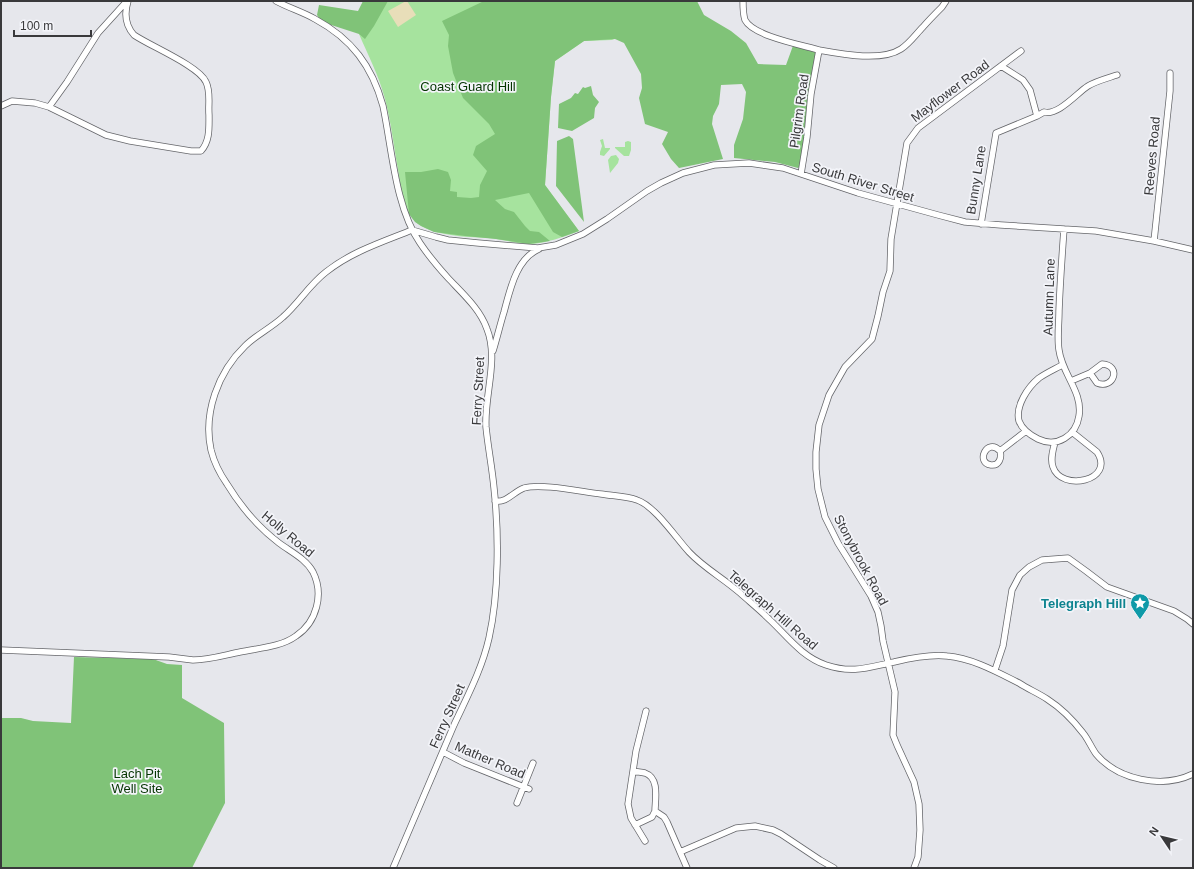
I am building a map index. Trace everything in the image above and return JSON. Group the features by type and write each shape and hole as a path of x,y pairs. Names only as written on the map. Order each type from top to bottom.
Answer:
{"street":[{"path":"49,107 67,82 98,33 128,1"},
{"path":"1,106 12,101 28,102 49,107 106,135 130,141 191,151 201,151 208,137 209,95 206,80 198,71 134,35 126,20 128,1"},
{"name":"Ferry Street","path":"276,1 316,19 336,32 353,48 368,68 379,91 400,197 412,230 438,266 480,313 491,342 492,355 486,407 486,425 495,501 496,572 495,594 489,638 477,676 393,868"},
{"path":"743,1 745,19 752,27 775,38 819,50 867,56 887,54 901,49 946,1"},
{"name":"Pilgrim Road","path":"801,174 807,137 811,94 819,50"},
{"name":"Mayflower Road","path":"897,204 907,143 912,135 918,128 1021,51"},
{"path":"1001,66 1023,80 1030,90 1037,116"},
{"name":"Reeves Road","path":"1154,241 1170,92 1170,73"},
{"name":"Bunny Lane","path":"981,224 996,133 1044,112 1048,113 1068,103 1088,86 1117,75"},
{"name":"South River Street","path":"412,230 448,240 507,246 538,248 546,247 556,245 583,234 656,186 683,173 698,168 749,163 783,168 858,193 952,219 981,224 1096,231 1154,241 1193,250"},
{"name":"Stonybrook Road","path":"897,204 891,239 890,271 883,292 872,339 845,368 829,395 819,425 816,452 816,476 822,509 838,543 868,590 875,605 881,626 895,692 893,735 914,782 920,804 918,857 914,868"},
{"name":"Autumn Lane","path":"1064,229 1061,266 1059,349 1062,365 1078,398 1080,412 1077,423 1072,432"},
{"name":"Holly Road","path":"1,650 193,660 212,658 272,646 297,636 306,628 314,616 318,605 319,593 313,571 307,563 280,543 252,518 226,483 211,451 209,426 211,407 217,387 224,372 244,346 257,335 278,322 320,277 357,252 412,230"},
{"name":"South River Street","path":"492,355 511,287 517,273 532,252 546,247"},
{"path":"1055,442 1052,461 1053,469 1056,473 1067,479 1082,481 1092,478 1099,471 1099,456 1097,452 1072,432 1063,439 1055,442 1044,441 1026,431 1018,416 1024,396 1034,383 1062,365"},
{"path":"1071,381 1090,373"},
{"path":"1000,452 1026,431"},
{"name":"Telegraph Hill Road","path":"495,501 504,501 524,488 534,487 556,488 637,500 649,508 698,560 769,618 794,645 814,660 838,669 849,670 863,669 928,656 960,658 995,670 1048,700 1071,718 1096,754 1120,773 1136,779 1167,782 1188,777 1193,774"},
{"path":"995,670 1003,646 1012,590 1020,575 1029,567 1042,560 1068,558 1107,587 1174,611 1193,624"},
{"path":"645,842 631,818 628,804 633,771 646,711"},
{"name":"Mather Road","path":"443,752 526,788"},
{"path":"517,803 526,788 533,764"},
{"path":"633,771 646,774 653,779 655,783 655,811 652,817 635,825"},
{"path":"655,811 664,817 667,822 687,868"},
{"path":"680,852 736,828 755,826 773,830 781,834 834,868"}],"green space":[{"path":"363,1 388,1 365,39 359,34 322,22 317,15 319,5 358,11"},
{"name":"Coast Guard Hill","path":"377,1 697,1 612,40 584,41 555,61 545,185 579,231 549,241 530,244 439,233 421,226 415,221 407,210 400,184 391,126 383,90 359,34"},
{"path":"484,1 697,1 704,15 731,31 746,43 758,64 786,65 794,43 819,50 803,164 798,168 775,162 734,158 734,145 743,119 746,92 742,84 721,85 719,104 713,116 712,124 723,159 679,168 671,159 662,144 668,132 645,124 639,98 642,88 641,74 624,43 615,39 584,41 555,61 545,185 579,231 562,237 553,232 529,193 495,200 505,209 514,212 530,231 539,232 550,241 529,244 434,232 421,226 415,222 409,214 405,172 421,172 438,169 448,172 451,180 450,191 457,192 457,197 471,198 479,197 480,185 487,171 473,155 476,146 495,134 489,124 463,98 453,73 448,46 449,35 442,21"},
{"path":"591,86 593,95 599,102 595,108 594,118 572,131 558,128 559,104 571,98 575,93 578,94 583,87 585,88"},
{"path":"569,136 573,139 584,222 556,186 557,141"},
{"path":"603,139 605,148 610,148 604,156 600,155 602,146 600,140"},
{"path":"625,142 631,142 631,150 629,156 624,156 615,147 625,147"},
{"path":"616,155 619,159 618,163 610,173 608,160 611,156"},
{"name":"Lach Pit Well Site","path":"74,657 153,659 167,664 182,665 182,698 224,723 225,803 192,868 1,868 1,718 21,718 33,721 71,723"}],"sand":[{"path":"406,1 416,15 398,27 388,11"}],"place":[{"name":"Telegraph Hill","path":"1140,620"}]}
